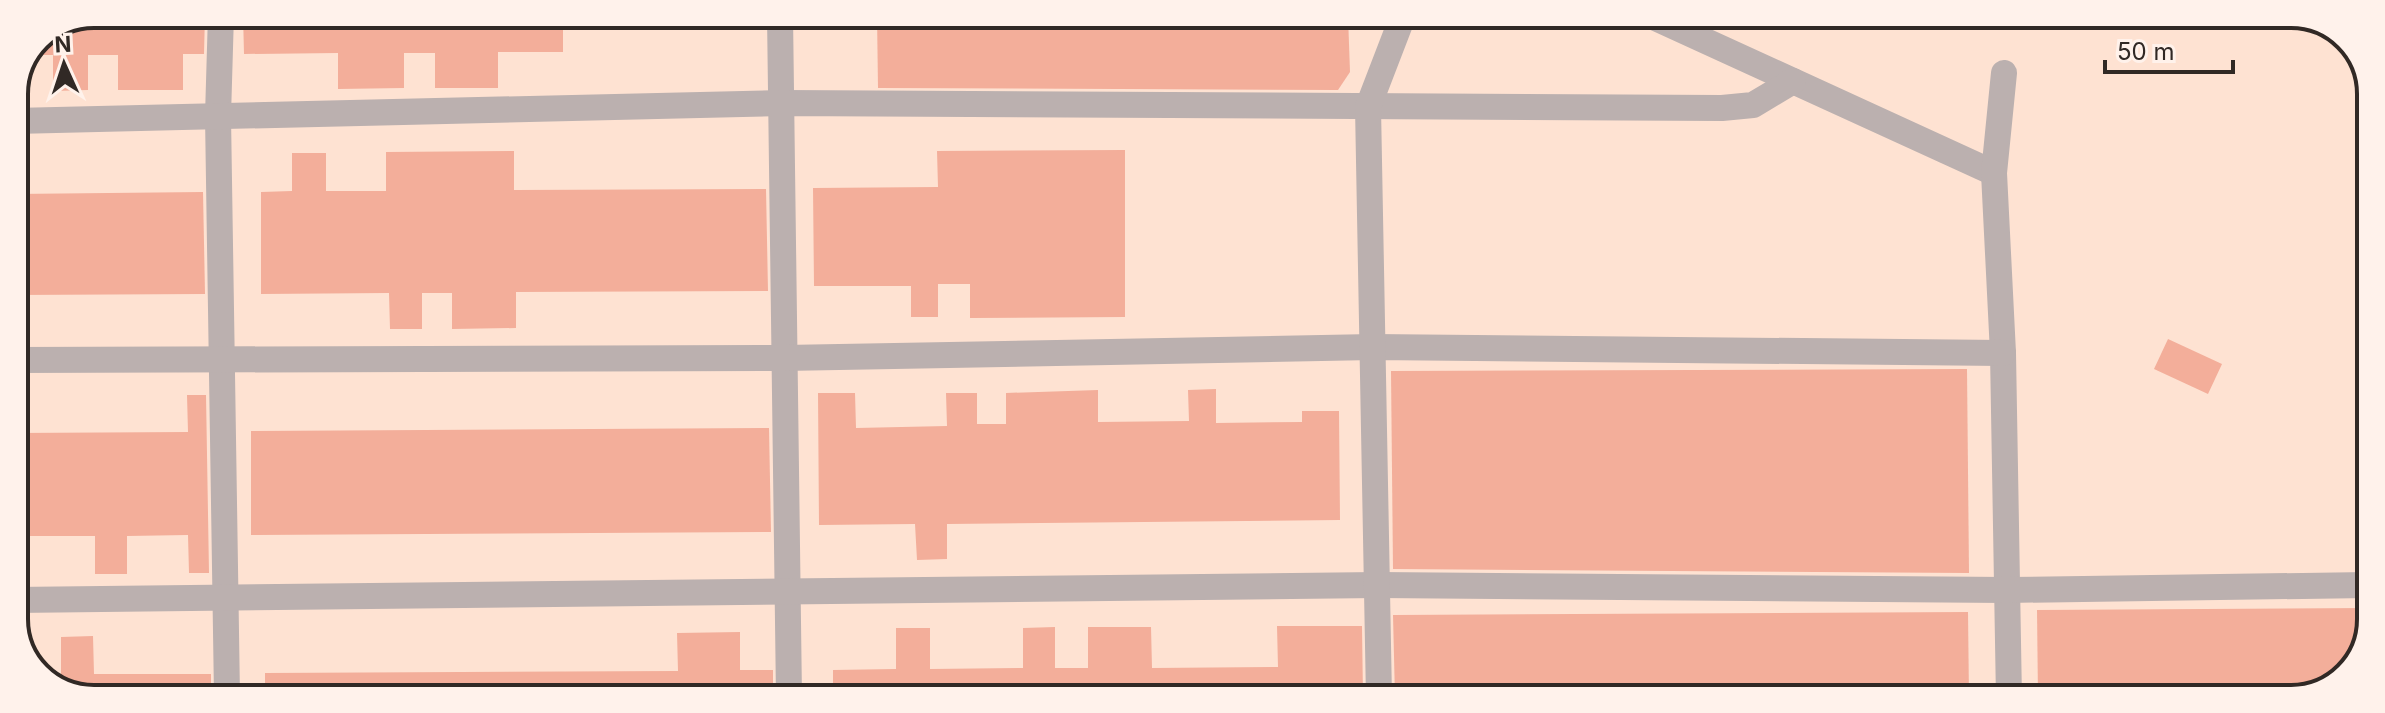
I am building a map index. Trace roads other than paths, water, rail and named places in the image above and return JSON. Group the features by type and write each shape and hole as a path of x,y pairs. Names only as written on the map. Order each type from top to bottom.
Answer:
{"street":[{"path":"221,28 218,116 227,685"},
{"path":"780,28 789,685"},
{"path":"1379,685 1368,107 1398,28"},
{"path":"1677,28 1994,173"},
{"path":"2004,73 1994,173 2003,353 2009,685"},
{"path":"28,121 782,103 1722,108 1753,105 1793,81"},
{"path":"28,360 784,358 1373,347 2003,353"},
{"path":"28,600 1378,585 2007,590 2357,585"}]}
